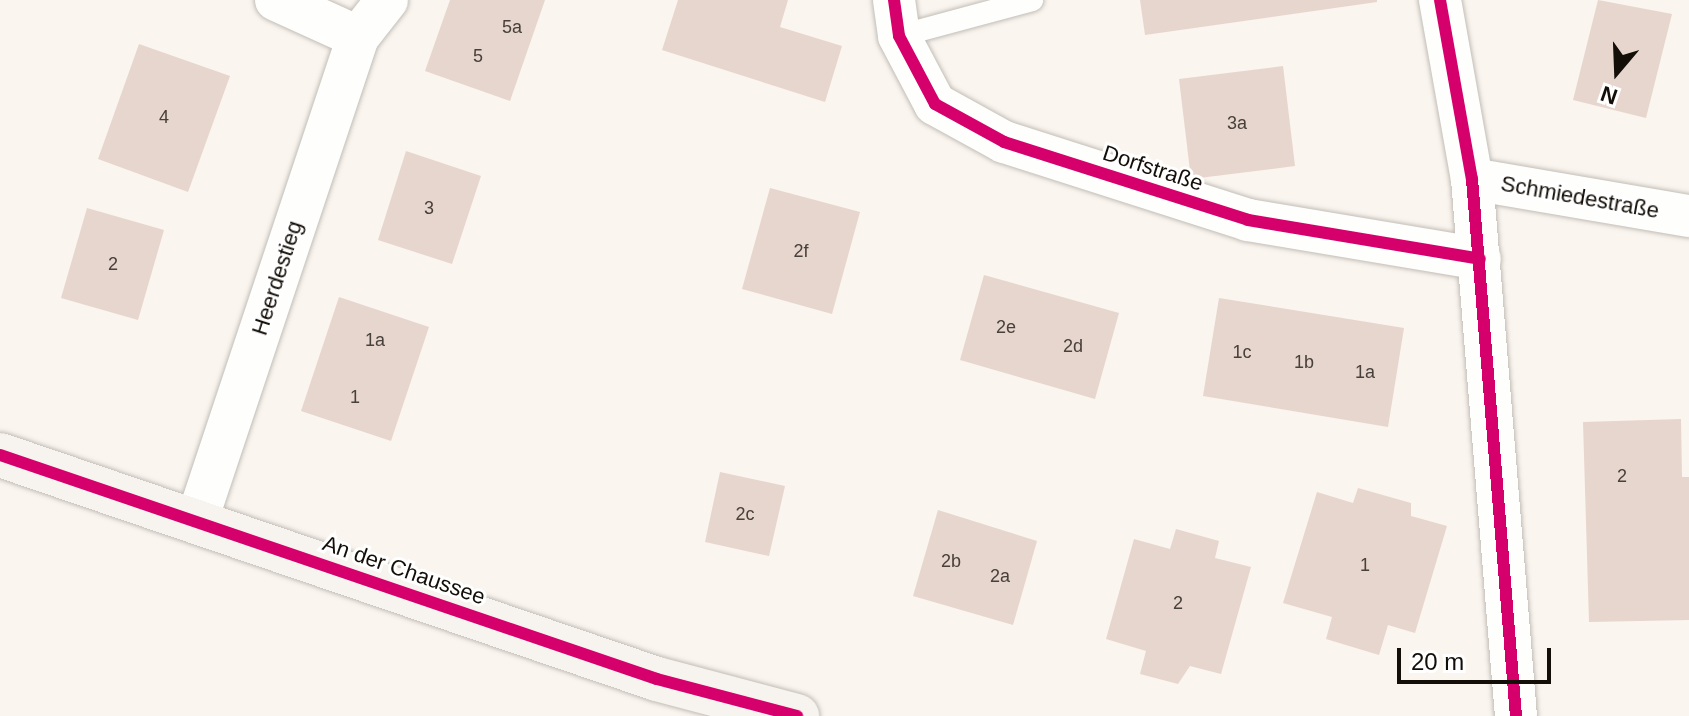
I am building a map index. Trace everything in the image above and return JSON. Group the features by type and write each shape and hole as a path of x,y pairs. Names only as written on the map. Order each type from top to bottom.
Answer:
{"main road":[{"name":"An der Chaussee","path":"0,455 657,679 797,716"}],"street":[{"path":"276,0 358,37"},
{"name":"Heerdestieg","path":"197,520 358,37 387,0"},
{"path":"1440,0 1472,179 1516,716"},
{"name":"Dorfstraße","path":"896,18 935,104 1004,142 1248,220 1480,259"},
{"name":"Schmiedestraße","path":"1472,179 1689,216"}],"lane":[{"path":"896,18 1032,0"}],"building":[{"path":"450,0 545,0 510,101 425,71"},
{"path":"678,0 788,0 780,27 842,46 825,102 662,50"},
{"path":"1140,0 1377,0 1377,2 1145,35"},
{"path":"1598,0 1672,14 1646,118 1573,100"},
{"path":"139,44 230,76 188,192 98,159"},
{"path":"1283,66 1295,166 1191,179 1179,79"},
{"path":"406,151 481,176 452,264 378,240"},
{"path":"770,188 860,212 832,314 742,289"},
{"path":"87,208 164,230 138,320 61,298"},
{"path":"984,275 1119,313 1095,399 960,360"},
{"path":"339,297 429,327 391,441 301,411"},
{"path":"1219,298 1404,328 1388,427 1203,396"},
{"path":"1681,419 1682,477 1689,477 1689,620 1589,622 1583,422"},
{"path":"720,472 785,486 769,556 705,542"},
{"path":"1358,488 1411,503 1411,516 1447,526 1415,633 1388,625 1379,655 1326,639 1332,617 1283,603 1317,492 1353,503"},
{"path":"938,510 1037,541 1013,625 913,596"},
{"path":"1176,529 1219,541 1215,558 1251,567 1221,674 1190,666 1178,684 1140,674 1146,651 1106,639 1134,539 1170,549"}],"cycle path":[{"path":"894,0 899,36 935,104 1004,142 1248,220 1480,259"},
{"path":"1440,0 1472,179 1516,716"},
{"path":"0,455 657,679 797,716"}]}
